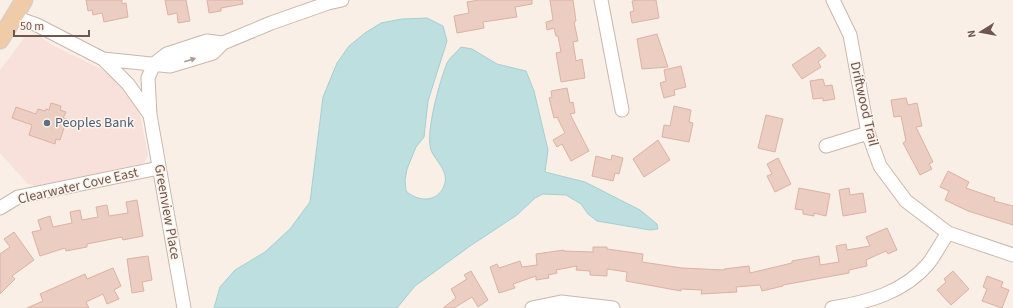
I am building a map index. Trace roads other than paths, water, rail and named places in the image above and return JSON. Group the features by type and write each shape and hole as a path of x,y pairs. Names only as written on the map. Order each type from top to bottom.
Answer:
{"main road":[{"path":"0,40 8,15 24,0"}],"street":[{"path":"8,15 37,25 104,59 154,64 167,54 207,42 223,43 271,23 328,3 342,0"},
{"path":"601,0 622,110"},
{"name":"Driftwood Trail","path":"833,0 850,35 868,133 880,166 906,201 948,233 1013,255"},
{"name":"Greenview Place","path":"104,59 128,84 150,115"},
{"name":"Greenview Place","path":"154,64 148,78 150,115 184,308"},
{"path":"826,146 868,133"},
{"name":"Clearwater Cove East","path":"0,208 18,197 159,168"},
{"path":"832,308 861,303 889,294 914,277 928,263 948,233"},
{"path":"532,308 561,302 613,308"}],"water":[{"path":"427,18 443,26 447,41 428,101 424,137 416,147 407,169 405,180 406,191 421,199 427,199 437,196 444,186 444,171 431,150 430,132 434,106 444,71 448,61 461,47 472,49 497,64 526,71 534,91 548,150 545,172 585,182 640,210 657,224 658,229 650,230 597,221 588,214 581,204 566,195 543,194 535,198 517,215 470,246 415,286 397,308 214,308 220,287 235,270 265,252 290,229 310,202 323,97 337,63 349,46 365,33 381,23 402,19"}],"place":[{"name":"Peoples Bank","path":"47,123"}]}
